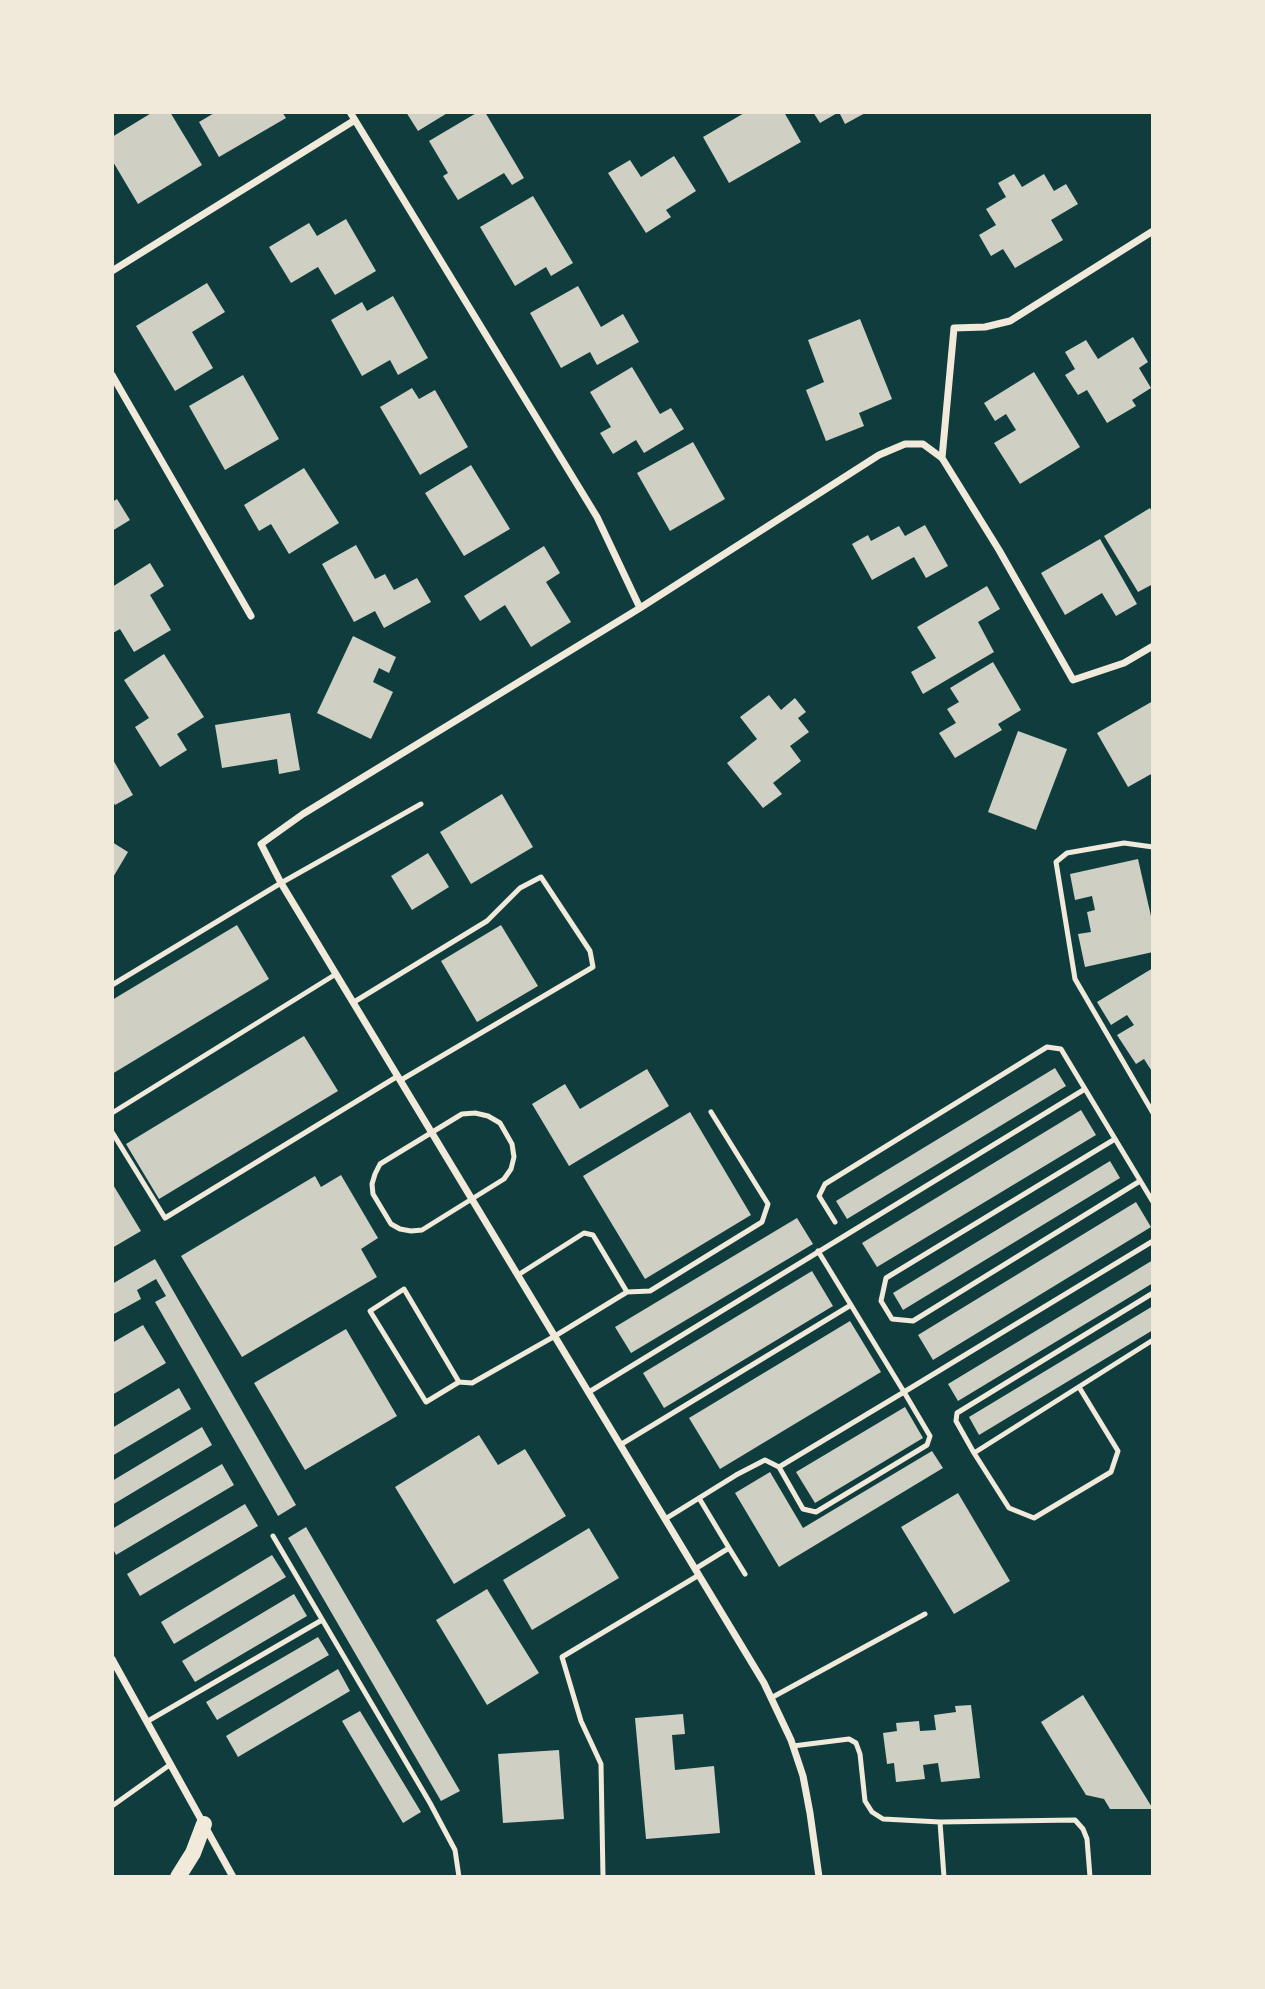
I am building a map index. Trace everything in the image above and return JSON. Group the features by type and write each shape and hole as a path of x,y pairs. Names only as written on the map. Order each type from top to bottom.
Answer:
{"main road":[{"path":"178,1877 193,1853 204,1824"}],"street":[{"path":"350,112 597,517 640,608"},
{"path":"112,271 355,120"},
{"path":"942,458 954,328 985,327 1010,321 1153,231"},
{"path":"112,375 251,616"},
{"path":"819,1877 805,1788 793,1746 764,1683 281,883 261,844 303,814 640,608 879,455 905,444 923,444 942,458 999,550 1073,680 1124,663 1153,646"},
{"path":"112,1659 233,1877"}],"lane":[{"path":"112,985 281,883 421,804"},
{"path":"1153,847 1124,843 1068,853 1056,862 1075,979 1153,1113"},
{"path":"112,1132 165,1218 399,1078 593,967 590,951 541,877 520,888 487,921 354,1002"},
{"path":"112,1113 336,974"},
{"path":"835,1222 820,1196 825,1184 1047,1047 1061,1049 1153,1202"},
{"path":"589,1392 1085,1089"},
{"path":"459,1382 404,1289 370,1311 426,1402 459,1382 472,1383 627,1292 650,1291 762,1223 768,1204 711,1112"},
{"path":"475,1113 500,1123 512,1144 513,1157 511,1169 505,1179 472,1199 422,1230 411,1231 391,1224 373,1194 372,1184 380,1164 462,1114 475,1113"},
{"path":"1115,1139 887,1278 880,1301 892,1319 913,1321 1140,1181"},
{"path":"518,1275 584,1233 593,1236 627,1292"},
{"path":"779,1467 1153,1241"},
{"path":"665,1519 765,1460 779,1467 803,1508 816,1512 927,1445 930,1436 818,1251"},
{"path":"1079,1387 1118,1451 1111,1472 1034,1518 1009,1508 956,1421 957,1413 1153,1293"},
{"path":"620,1445 851,1305"},
{"path":"974,1453 1153,1340"},
{"path":"699,1498 745,1574"},
{"path":"273,1536 430,1803 455,1850 459,1877"},
{"path":"603,1877 601,1764 582,1721 562,1657 697,1572 729,1548"},
{"path":"771,1698 925,1614"},
{"path":"148,1721 322,1620"},
{"path":"793,1746 849,1739 856,1743 860,1754 865,1801 872,1812 883,1819 940,1822 1075,1820 1087,1839 1090,1877"},
{"path":"112,1806 171,1763"},
{"path":"940,1822 944,1877"}],"building":[{"path":"153,112 170,112 202,165 138,204 112,160 112,137"},
{"path":"216,112 282,112 286,118 219,157 199,122"},
{"path":"406,112 449,112 418,131"},
{"path":"478,112 485,112 524,178 512,185 504,173 458,200 443,176 448,173 429,141"},
{"path":"746,112 784,112 801,142 729,183 703,137"},
{"path":"813,112 839,112 820,123"},
{"path":"839,112 867,112 845,124"},
{"path":"674,156 696,191 666,210 671,217 646,233 608,173 630,160 641,177"},
{"path":"1014,174 1022,187 1044,174 1054,191 1066,184 1078,204 1051,220 1063,240 1015,268 1003,249 991,256 979,235 996,225 986,209 1006,197 998,183"},
{"path":"533,196 573,263 551,276 546,267 515,286 480,227"},
{"path":"346,219 376,271 335,295 318,267 291,283 269,247 309,223 317,236"},
{"path":"207,283 225,312 192,332 213,368 175,391 136,326"},
{"path":"578,286 601,327 623,314 639,342 597,365 590,352 561,368 530,313"},
{"path":"393,296 428,358 398,375 390,360 362,376 331,320 362,302 367,311"},
{"path":"860,319 892,399 859,413 864,426 826,441 806,390 824,382 808,340"},
{"path":"1133,337 1148,362 1139,368 1151,388 1132,400 1136,406 1107,423 1087,390 1078,395 1065,375 1075,369 1065,352 1086,340 1098,359"},
{"path":"632,367 660,414 671,408 684,429 644,453 636,440 613,454 600,433 611,427 590,392"},
{"path":"1034,372 1080,447 1020,484 994,443 1016,430 1006,414 995,421 984,403"},
{"path":"243,375 279,439 225,470 189,406"},
{"path":"412,388 419,399 435,390 468,447 420,475 380,407"},
{"path":"693,442 725,499 670,531 637,473"},
{"path":"471,465 510,529 464,556 425,493"},
{"path":"304,468 339,523 289,554 271,524 259,531 244,505"},
{"path":"117,499 130,520 112,531 112,502"},
{"path":"1150,508 1153,514 1153,584 1138,592 1104,536"},
{"path":"925,525 948,566 926,578 914,557 872,580 852,544 868,535 871,541 899,526 905,536"},
{"path":"1100,539 1137,604 1116,616 1102,593 1065,615 1041,573"},
{"path":"356,545 375,579 385,574 394,590 417,578 431,602 384,628 375,611 354,622 322,564"},
{"path":"544,546 560,573 546,582 571,622 531,647 505,605 480,621 464,596"},
{"path":"150,563 164,586 150,595 171,630 134,652 120,629 113,633 112,631 112,587"},
{"path":"987,586 1000,609 978,622 994,652 923,694 911,672 936,658 917,627"},
{"path":"353,636 396,657 389,673 379,668 373,682 393,692 371,739 317,713"},
{"path":"164,654 204,717 177,734 187,750 160,767 135,727 149,718 124,680"},
{"path":"993,662 1021,710 998,724 1002,730 955,758 939,733 956,723 947,709 959,702 950,688"},
{"path":"769,695 781,710 795,698 806,712 798,718 809,732 790,746 801,761 773,783 782,794 763,808 727,763 757,739 740,717"},
{"path":"1153,701 1153,773 1128,787 1097,733"},
{"path":"290,713 300,770 279,774 277,759 222,768 215,725"},
{"path":"1018,731 1067,749 1036,830 988,812"},
{"path":"112,758 133,795 115,805 112,800"},
{"path":"502,794 533,847 471,884 440,832"},
{"path":"112,842 128,852 112,879"},
{"path":"428,853 449,887 412,910 391,876"},
{"path":"1138,859 1153,925 1153,952 1085,967 1078,934 1091,932 1087,912 1095,910 1092,896 1075,900 1070,874"},
{"path":"237,925 269,979 112,1074 112,1000"},
{"path":"501,925 538,986 477,1022 441,961"},
{"path":"1153,968 1153,1073 1144,1059 1136,1064 1117,1035 1134,1025 1127,1015 1111,1025 1097,1002"},
{"path":"304,1036 338,1091 159,1199 126,1144"},
{"path":"1055,1068 1066,1086 847,1219 836,1201"},
{"path":"647,1069 669,1106 569,1166 532,1104 565,1084 580,1109"},
{"path":"1081,1110 1096,1135 877,1267 862,1243"},
{"path":"690,1112 751,1215 645,1279 583,1176"},
{"path":"1110,1161 1120,1178 903,1310 893,1293"},
{"path":"341,1175 378,1238 361,1249 377,1277 242,1357 181,1256 315,1176 321,1187"},
{"path":"112,1183 141,1231 112,1248"},
{"path":"1136,1202 1151,1227 933,1360 918,1335"},
{"path":"797,1218 813,1244 631,1353 615,1327"},
{"path":"155,1259 296,1505 278,1516 155,1302 166,1296 156,1279 137,1290 141,1299 112,1315 112,1284"},
{"path":"1153,1260 1153,1283 958,1401 948,1384"},
{"path":"812,1271 833,1306 664,1408 643,1373"},
{"path":"1153,1306 1153,1330 979,1435 969,1417"},
{"path":"850,1321 881,1372 720,1469 689,1418"},
{"path":"143,1325 166,1363 112,1395 112,1343"},
{"path":"346,1329 397,1416 305,1470 254,1383"},
{"path":"179,1388 191,1409 112,1456 112,1428"},
{"path":"905,1407 923,1438 815,1503 796,1472"},
{"path":"202,1427 212,1445 112,1505 112,1481"},
{"path":"479,1435 498,1465 525,1449 566,1516 454,1584 395,1487"},
{"path":"932,1451 943,1468 779,1567 735,1493 770,1472 803,1528"},
{"path":"222,1464 234,1485 116,1555 112,1547 112,1529"},
{"path":"958,1493 1010,1581 954,1614 901,1527"},
{"path":"245,1504 258,1526 140,1596 127,1574"},
{"path":"306,1527 460,1791 441,1801 288,1538"},
{"path":"589,1528 619,1578 532,1630 503,1580"},
{"path":"272,1555 286,1577 174,1644 161,1622"},
{"path":"487,1589 539,1673 487,1705 436,1620"},
{"path":"294,1594 307,1616 195,1682 182,1661"},
{"path":"318,1637 329,1655 217,1720 206,1702"},
{"path":"338,1669 350,1691 238,1757 226,1736"},
{"path":"1083,1695 1153,1809 1110,1809 1104,1799 1086,1795 1041,1722"},
{"path":"971,1705 980,1778 941,1782 938,1763 923,1765 925,1779 896,1782 894,1763 887,1764 883,1733 897,1731 896,1723 919,1721 920,1731 936,1730 934,1715 956,1712 955,1706"},
{"path":"360,1711 421,1812 403,1823 342,1721"},
{"path":"683,1714 685,1734 672,1735 675,1770 714,1766 720,1833 646,1839 635,1718"},
{"path":"559,1750 564,1819 503,1823 498,1754"}]}
